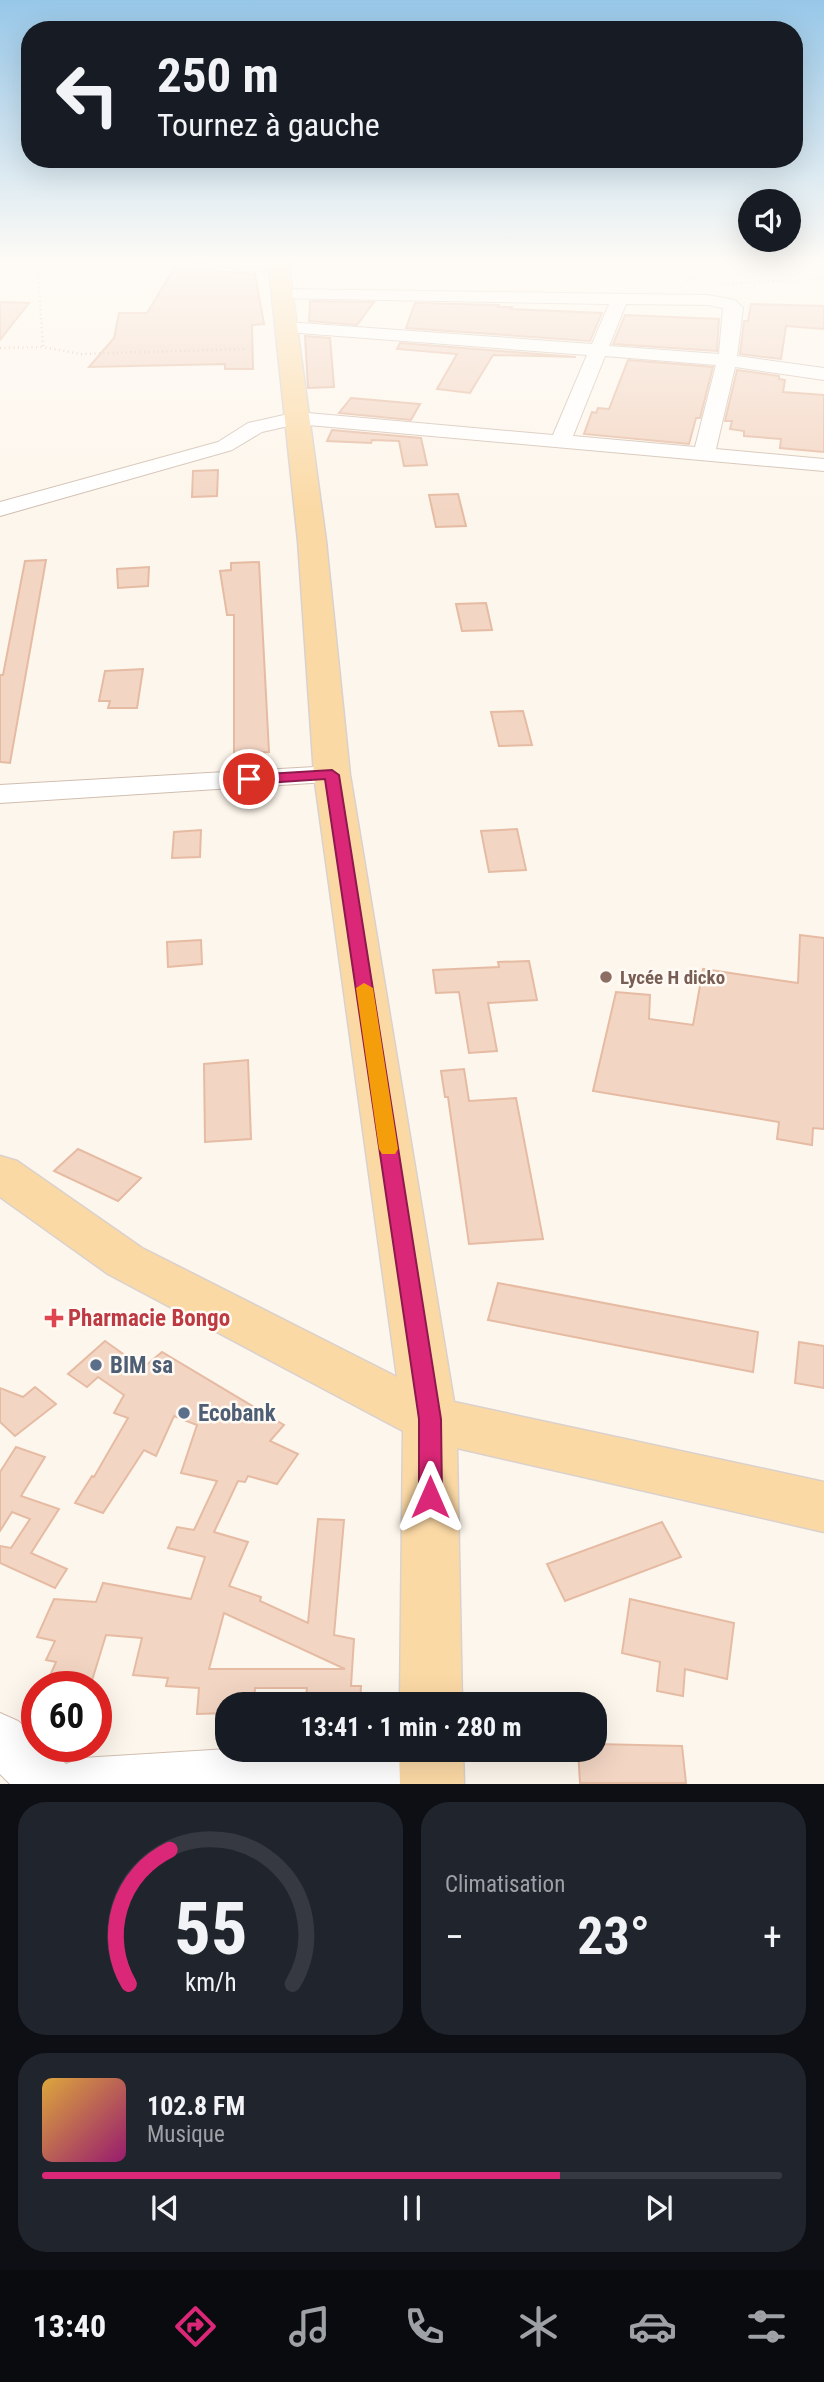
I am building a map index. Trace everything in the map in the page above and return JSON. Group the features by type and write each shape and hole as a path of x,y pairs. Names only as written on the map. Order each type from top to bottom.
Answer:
{"main road":[{"path":"288,343 312,541 332,775 430,1419 431,1692"},
{"path":"0,1173 125,1261 430,1419 824,1507"}],"street":[{"path":"564,343 598,350 727,359 824,374"},
{"path":"560,442 601,343"},
{"path":"704,455 729,343"},
{"path":"0,509 225,446 255,427 298,418 824,465"},
{"path":"0,794 332,775"},
{"path":"0,1739 49,1783"},
{"path":"82,1783 304,1762"}],"path":[{"path":"0,348 43,347 81,354 247,349"}],"building":[{"path":"109,343 252,343 253,369 225,369 225,364 89,367"},
{"path":"305,343 330,343 334,387 308,388"},
{"path":"400,343 403,343 576,357 493,355 470,393 437,389 457,354 397,349"},
{"path":"613,343 717,343 717,351"},
{"path":"741,343 783,343 781,359 740,354"},
{"path":"628,360 713,367 700,418 696,418 689,444 584,434 592,412 596,413 598,408 609,409"},
{"path":"737,370 779,376 779,379 785,380 783,392 824,395 824,452 780,448 781,439 744,436 744,431 730,429 732,421 725,421"},
{"path":"351,398 420,404 411,420 339,413"},
{"path":"332,430 421,438 427,465 404,466 399,441 327,441"},
{"path":"218,470 217,496 192,497 193,471"},
{"path":"458,494 466,526 436,527 429,495"},
{"path":"46,560 10,763 0,762 0,675 3,675 25,561"},
{"path":"259,562 269,752 234,754 234,615 227,615 220,571 231,570 231,563"},
{"path":"149,567 148,586 118,588 117,569"},
{"path":"486,603 492,630 462,631 456,604"},
{"path":"143,669 137,708 108,708 110,701 99,701 105,671"},
{"path":"523,711 532,745 499,746 491,712"},
{"path":"517,829 526,870 489,872 481,831"},
{"path":"201,830 200,857 172,858 174,832"},
{"path":"800,935 824,938 824,1129 813,1128 812,1145 777,1139 779,1122 593,1091 616,992 650,995 649,1019 693,1025 703,969 798,983"},
{"path":"201,940 202,964 168,967 167,942"},
{"path":"529,961 537,1000 488,1003 497,1051 469,1053 459,992 436,993 433,970 499,967 498,962"},
{"path":"248,1060 251,1139 205,1142 204,1064"},
{"path":"464,1069 469,1101 516,1098 543,1239 469,1244 448,1097 445,1097 441,1071"},
{"path":"78,1149 141,1178 118,1201 54,1171"},
{"path":"498,1283 758,1332 753,1372 488,1320"},
{"path":"105,1341 143,1368 162,1352 284,1425 270,1441 298,1454 277,1484 248,1476 245,1482 238,1481 214,1532 248,1542 229,1586 261,1597 260,1601 308,1623 318,1519 344,1520 334,1635 354,1639 351,1686 361,1686 361,1692 255,1688 255,1692 215,1692 215,1713 197,1714 199,1688 166,1686 168,1678 133,1675 142,1638 106,1635 95,1671 52,1671 56,1662 46,1660 55,1641 37,1637 54,1599 96,1602 103,1583 191,1599 205,1557 168,1548 177,1527 194,1530 217,1481 181,1473 197,1425 174,1416 156,1456 144,1450 103,1513 75,1503 92,1476 94,1477 128,1418 114,1413 124,1395 98,1377 87,1387 68,1374","holes":["224,1613 345,1669 209,1669"]},
{"path":"799,1342 824,1346 824,1388 795,1383"},
{"path":"35,1387 56,1404 15,1436 0,1422 0,1388 23,1397"},
{"path":"16,1447 45,1457 21,1496 59,1509 31,1553 67,1569 55,1588 0,1563 0,1546 11,1548 30,1519 12,1512 0,1531 0,1472"},
{"path":"662,1522 681,1557 565,1601 547,1564"},
{"path":"630,1599 734,1623 727,1679 685,1669 683,1696 657,1691 660,1662 622,1653"},
{"path":"607,1744 682,1746 686,1783 580,1783 579,1762 607,1762"}],"slow traffic":[{"path":"364,988 389,1149"}],"place":[{"name":"Lycée H dicko","path":"606,977"},
{"name":"Pharmacie Bongo","path":"54,1318"},
{"name":"BIM sa","path":"96,1365"},
{"name":"Ecobank","path":"184,1413"}],"route":[{"path":"249,779 332,775 430,1419 430,1497"}]}
